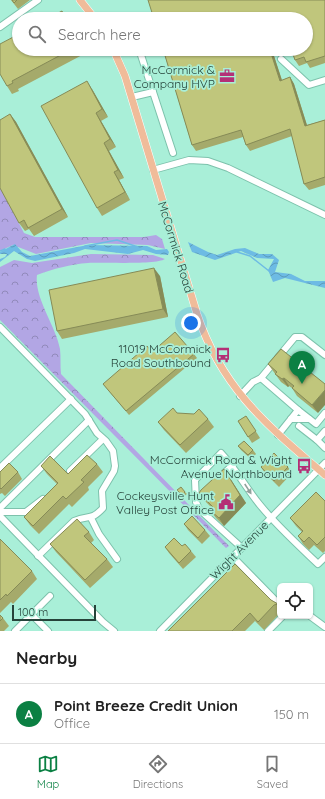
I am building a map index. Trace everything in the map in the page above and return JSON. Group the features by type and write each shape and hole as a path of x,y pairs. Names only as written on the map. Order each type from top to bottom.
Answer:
{"main road":[{"path":"80,0 89,12"},
{"name":"McCormick Road","path":"116,56 132,97 200,324 218,364 240,396 253,411 278,435 322,472"}],"street":[{"path":"21,12 38,0"},
{"path":"0,27 12,18"},
{"path":"141,56 173,153"},
{"path":"281,59 309,85 325,80"},
{"path":"132,97 153,92"},
{"path":"153,170 189,160 208,161 228,168 325,215"},
{"path":"0,327 71,400 113,451 115,466 114,472 102,491 103,508 91,518 81,518 74,521 38,556"},
{"path":"240,396 253,382 261,378 295,337 302,337 325,354"},
{"path":"261,378 325,432 317,440"},
{"path":"0,468 71,400"},
{"path":"278,435 298,410"},
{"path":"316,424 325,414"},
{"path":"291,419 310,419"},
{"path":"0,508 89,420"},
{"path":"299,426 325,448"},
{"path":"70,471 103,439"},
{"path":"242,548 199,509 196,502 195,480 221,454 233,465 254,498 271,518 318,564 325,557"},
{"name":"Wight Avenue","path":"160,631 271,518 322,472 325,463"},
{"path":"216,481 233,465"},
{"path":"196,490 204,487"},
{"path":"0,512 26,512 32,510 49,494"},
{"path":"0,516 103,622 114,631"},
{"path":"91,518 99,534 117,559"},
{"path":"232,557 277,602"},
{"path":"15,631 50,596"},
{"path":"32,614 48,631"},
{"path":"313,618 324,624"},
{"path":"268,631 280,619"}],"green space":[{"path":"0,187 24,233 35,237 144,237 156,235 162,239 165,249 148,245 91,243 36,254 13,245 0,251"},
{"path":"91,254 153,255 165,259 140,263 82,264 62,267 37,275 39,293 58,340 60,349 61,374 229,546 226,548 0,320 0,267 14,260 32,263"}],"water":[{"path":"188,242 217,255 235,249 245,248 259,254 272,254 279,260 275,272 291,274 305,281 325,281 325,288 285,278 273,282 268,270 274,259 257,258 241,251 215,260 192,252"},
{"path":"15,244 22,252 30,256 88,245 147,246 156,250 167,249 169,252 168,255 156,254 143,250 128,254 85,249 74,253 35,261 27,259 14,251 0,262 0,259 5,257 7,254 0,254 0,252"}],"building":[{"path":"148,0 325,0 325,56 306,62 304,57 295,60 294,56 313,56 313,12 152,12"},
{"path":"12,38 12,56 59,56 12,81 13,83 7,86 0,74 0,44"},
{"name":"McCormick & Company HVP","path":"165,56 272,56 280,81 290,77 305,126 325,120 325,177 304,184 290,129 246,145 241,130 192,145"},
{"path":"87,81 102,109 96,113 110,139 104,143 118,170 114,172 125,192 97,208 41,106"},
{"path":"10,114 62,209 28,228 24,220 19,223 0,188 0,120"},
{"path":"154,268 163,309 57,331 49,290"},
{"path":"175,332 194,354 126,411 103,384 147,346 152,352"},
{"path":"281,349 325,384 325,390 312,405 292,388 294,386 284,378 282,379 275,374 277,372 268,364"},
{"path":"173,408 177,413 194,414 199,409 208,419 180,445 158,422"},
{"path":"246,416 256,431 248,437 238,421"},
{"path":"244,441 253,450 248,455 238,446"},
{"path":"274,453 288,467 274,481 261,467"},
{"path":"87,455 97,464 81,480 84,482 66,499 63,496 33,526 24,517 58,483 41,466 50,456 68,474"},
{"path":"9,463 18,472 1,489 0,472"},
{"name":"Cockeysville Hunt Valley Post Office","path":"224,469 240,495 219,518 210,510 213,507 199,493"},
{"path":"181,487 185,492 182,495 177,490"},
{"path":"316,492 325,501 325,537 317,545 309,537 304,542 298,536 303,531 290,518"},
{"path":"192,516 205,530 198,538 184,524"},
{"path":"77,519 89,532 84,536 107,559 85,580 50,544"},
{"path":"174,538 182,546 185,544 191,551 179,563 165,547"},
{"path":"0,539 32,571 7,596 6,594 0,600"},
{"path":"235,564 271,600 277,603 258,622 250,613 232,631 168,631"}],"waterway":[{"path":"85,246 117,240 138,247"},
{"path":"0,251 5,249"},
{"path":"237,252 250,256 269,271"}],"place":[{"name":"McCormick & Company HVP","path":"227,76"},
{"name":"11019 McCormick Road Southbound","path":"223,355"},
{"name":"Point Breeze Credit Union","path":"302,384"},
{"name":"McCormick Road & Wight Avenue Northbound","path":"304,466"},
{"name":"Cockeysville Hunt Valley Post Office","path":"226,502"}]}
